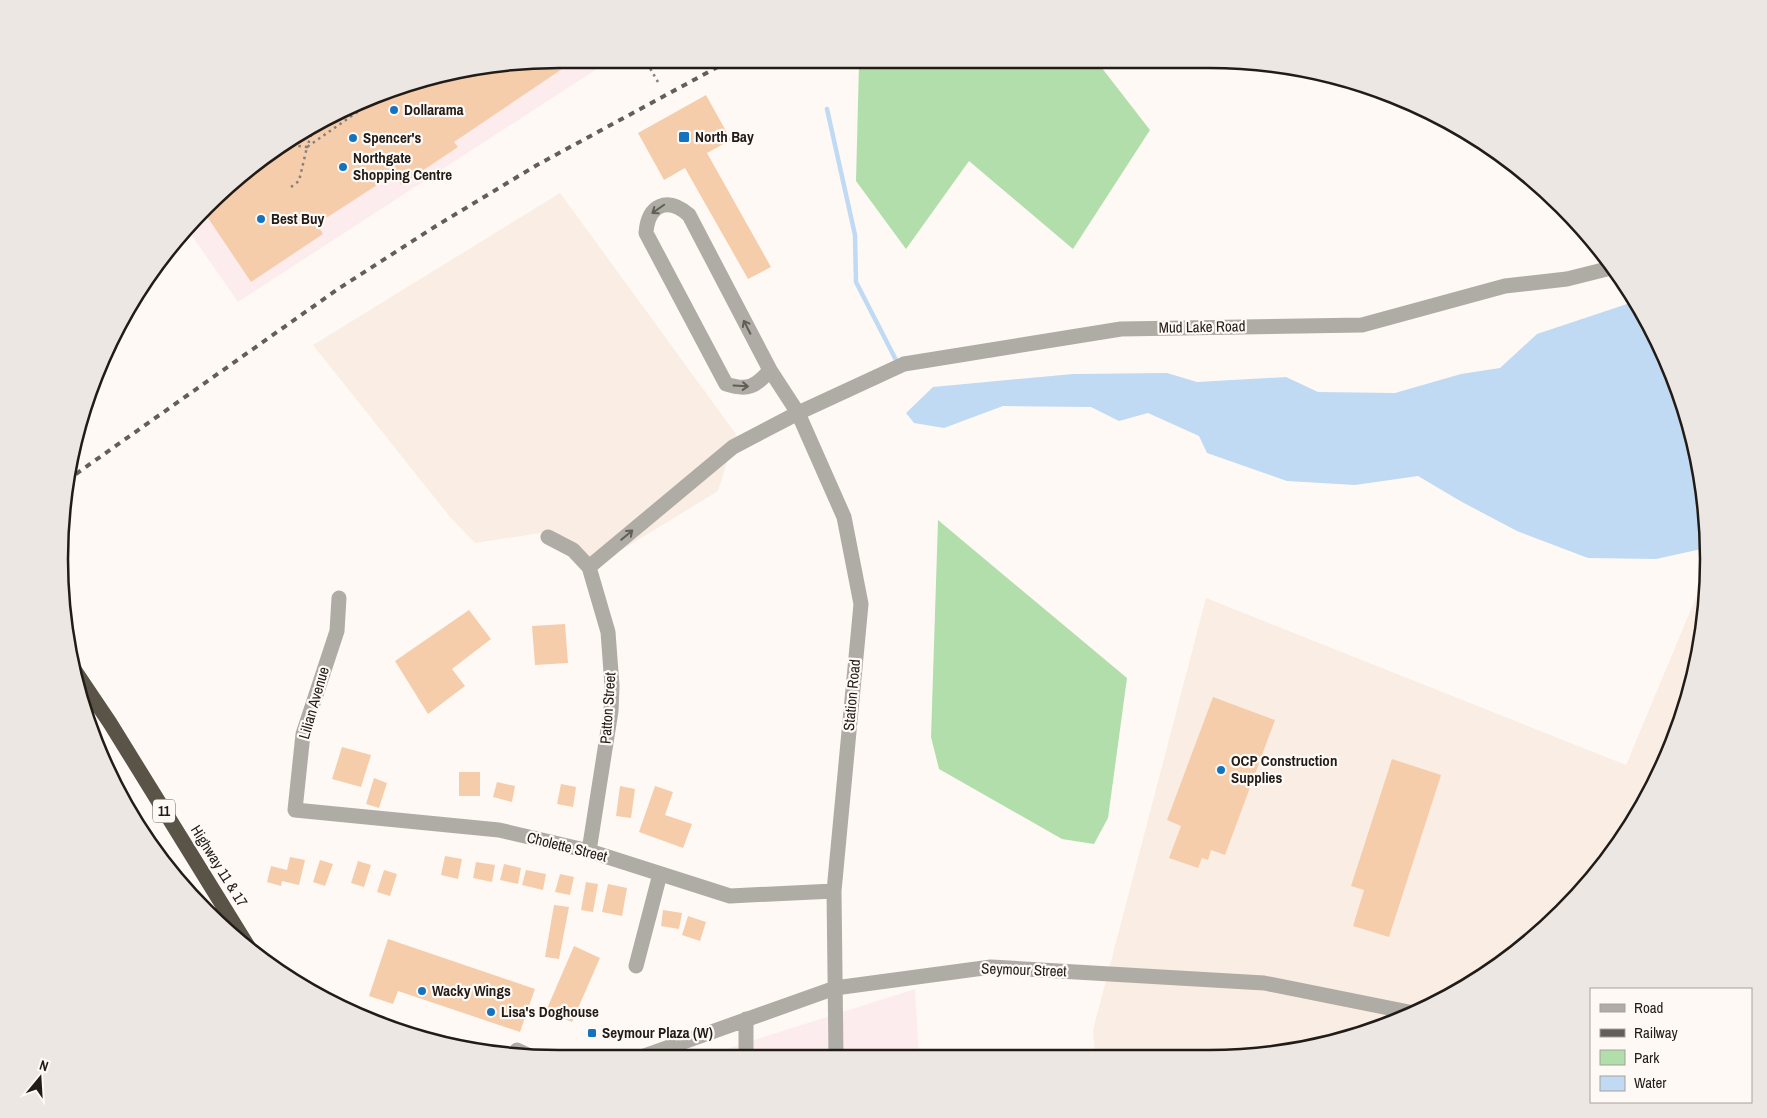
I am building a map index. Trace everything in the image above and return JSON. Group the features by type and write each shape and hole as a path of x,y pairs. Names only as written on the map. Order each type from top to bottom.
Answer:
{"highway":[{"name":"Highway 11 & 17","path":"84,684 239,933"}],"street":[{"name":"Station Road","path":"770,370 760,382 751,386 739,388 726,384 646,233 647,224 657,207 667,204 681,208 689,215 770,370 798,413 844,517 861,604 834,891 836,1050"},
{"name":"Mud Lake Road","path":"798,413 904,364 1121,329 1362,324 1505,286 1567,280 1605,270"},
{"path":"589,567 732,447 798,413"},
{"name":"Patton Street","path":"548,537 573,550 589,567 608,632 612,686 607,741 589,851"},
{"name":"Lilian Avenue","path":"295,810 303,734 337,631 339,598"},
{"name":"Cholette Street","path":"295,810 499,830 589,851 730,896 834,891"},
{"path":"636,966 660,874"},
{"name":"Seymour Street","path":"661,1050 835,988 991,966 1264,983 1402,1011"},
{"path":"746,1020 746,1050"}],"path":[{"path":"649,68 658,82"},
{"path":"293,145 307,147 361,110"},
{"path":"291,187 299,181 312,134"}],"shaded area":[{"name":"Northgate Shopping Centre","path":"598,68 238,302 190,233 232,192 465,77 527,69"},
{"path":"560,193 736,434 718,491 597,565 553,531 475,543 450,517 313,345"},
{"path":"1698,593 1690,655 1683,686 1662,747 1634,805 1617,832 1578,883 1556,907 1507,949 1454,985 1425,1000 1396,1013 1335,1034 1304,1041 1240,1049 1094,1050 1093,1030 1206,598 1626,765"},
{"path":"915,989 919,1050 723,1050"}],"green space":[{"path":"859,68 1102,68 1150,130 1073,249 969,161 906,249 856,181"},
{"path":"938,520 1127,678 1108,818 1094,844 1062,839 939,769 931,737"}],"water":[{"path":"1628,304 1662,371 1683,432 1695,495 1699,549 1656,559 1588,558 1517,531 1418,476 1355,485 1287,481 1207,453 1199,436 1148,413 1119,421 1091,407 1003,406 944,428 914,423 906,413 933,387 1073,374 1167,373 1197,382 1286,377 1318,392 1395,393 1461,374 1500,368 1537,334"}],"building":[{"name":"Northgate Shopping Centre","path":"564,68 454,142 458,147 401,185 394,174 317,224 323,234 251,282 207,216 235,189 286,150 342,118 371,105 432,84 495,72"},
{"path":"706,95 731,140 707,153 771,267 748,279 685,168 664,180 638,133"},
{"path":"469,610 491,639 452,669 465,686 428,714 395,661"},
{"path":"565,624 568,663 535,665 532,626"},
{"name":"OCP Construction Supplies","path":"1213,697 1275,720 1225,855 1211,850 1208,860 1202,858 1198,868 1169,858 1181,826 1167,820"},
{"path":"342,747 371,755 361,787 332,779"},
{"path":"1392,759 1441,775 1389,937 1353,926 1364,890 1351,886"},
{"path":"459,772 480,772 480,796 459,796"},
{"path":"374,778 387,783 379,808 366,804"},
{"path":"497,782 515,786 512,802 493,797"},
{"path":"561,784 576,787 573,807 557,804"},
{"path":"620,786 635,789 631,818 616,816"},
{"path":"655,786 673,792 665,815 692,824 683,848 639,832"},
{"path":"445,856 462,859 458,879 441,875"},
{"path":"290,857 305,860 299,885 282,881 281,886 267,882 271,866 287,870"},
{"path":"320,860 333,864 325,886 313,882"},
{"path":"358,861 371,865 364,887 351,883"},
{"path":"476,862 495,865 492,882 473,878"},
{"path":"504,864 521,868 518,884 500,880"},
{"path":"384,870 397,874 390,896 377,892"},
{"path":"526,870 546,874 543,890 522,885"},
{"path":"560,874 574,877 570,895 555,892"},
{"path":"586,882 598,884 593,912 581,910"},
{"path":"608,884 627,888 622,916 602,912"},
{"path":"554,905 569,907 559,959 545,957"},
{"path":"663,910 682,913 679,929 661,926"},
{"path":"688,916 706,922 700,941 682,935"},
{"path":"388,939 535,989 520,1032 398,991 393,1004 369,996"},
{"path":"574,946 600,958 572,1022 546,1011"}],"waterway":[{"path":"827,109 855,235 856,282 896,360"}],"railway":[{"path":"75,475 338,289 436,226 537,165 716,68"}],"place":[{"name":"Dollarama","path":"394,110"},
{"name":"North Bay","path":"684,137"},
{"name":"Spencer's","path":"353,138"},
{"name":"Northgate Shopping Centre","path":"343,167"},
{"name":"Best Buy","path":"261,219"},
{"name":"OCP Construction Supplies","path":"1221,770"},
{"name":"Wacky Wings","path":"422,991"},
{"name":"Lisa's Doghouse","path":"491,1012"},
{"name":"Seymour Plaza (W)","path":"592,1033"}]}
